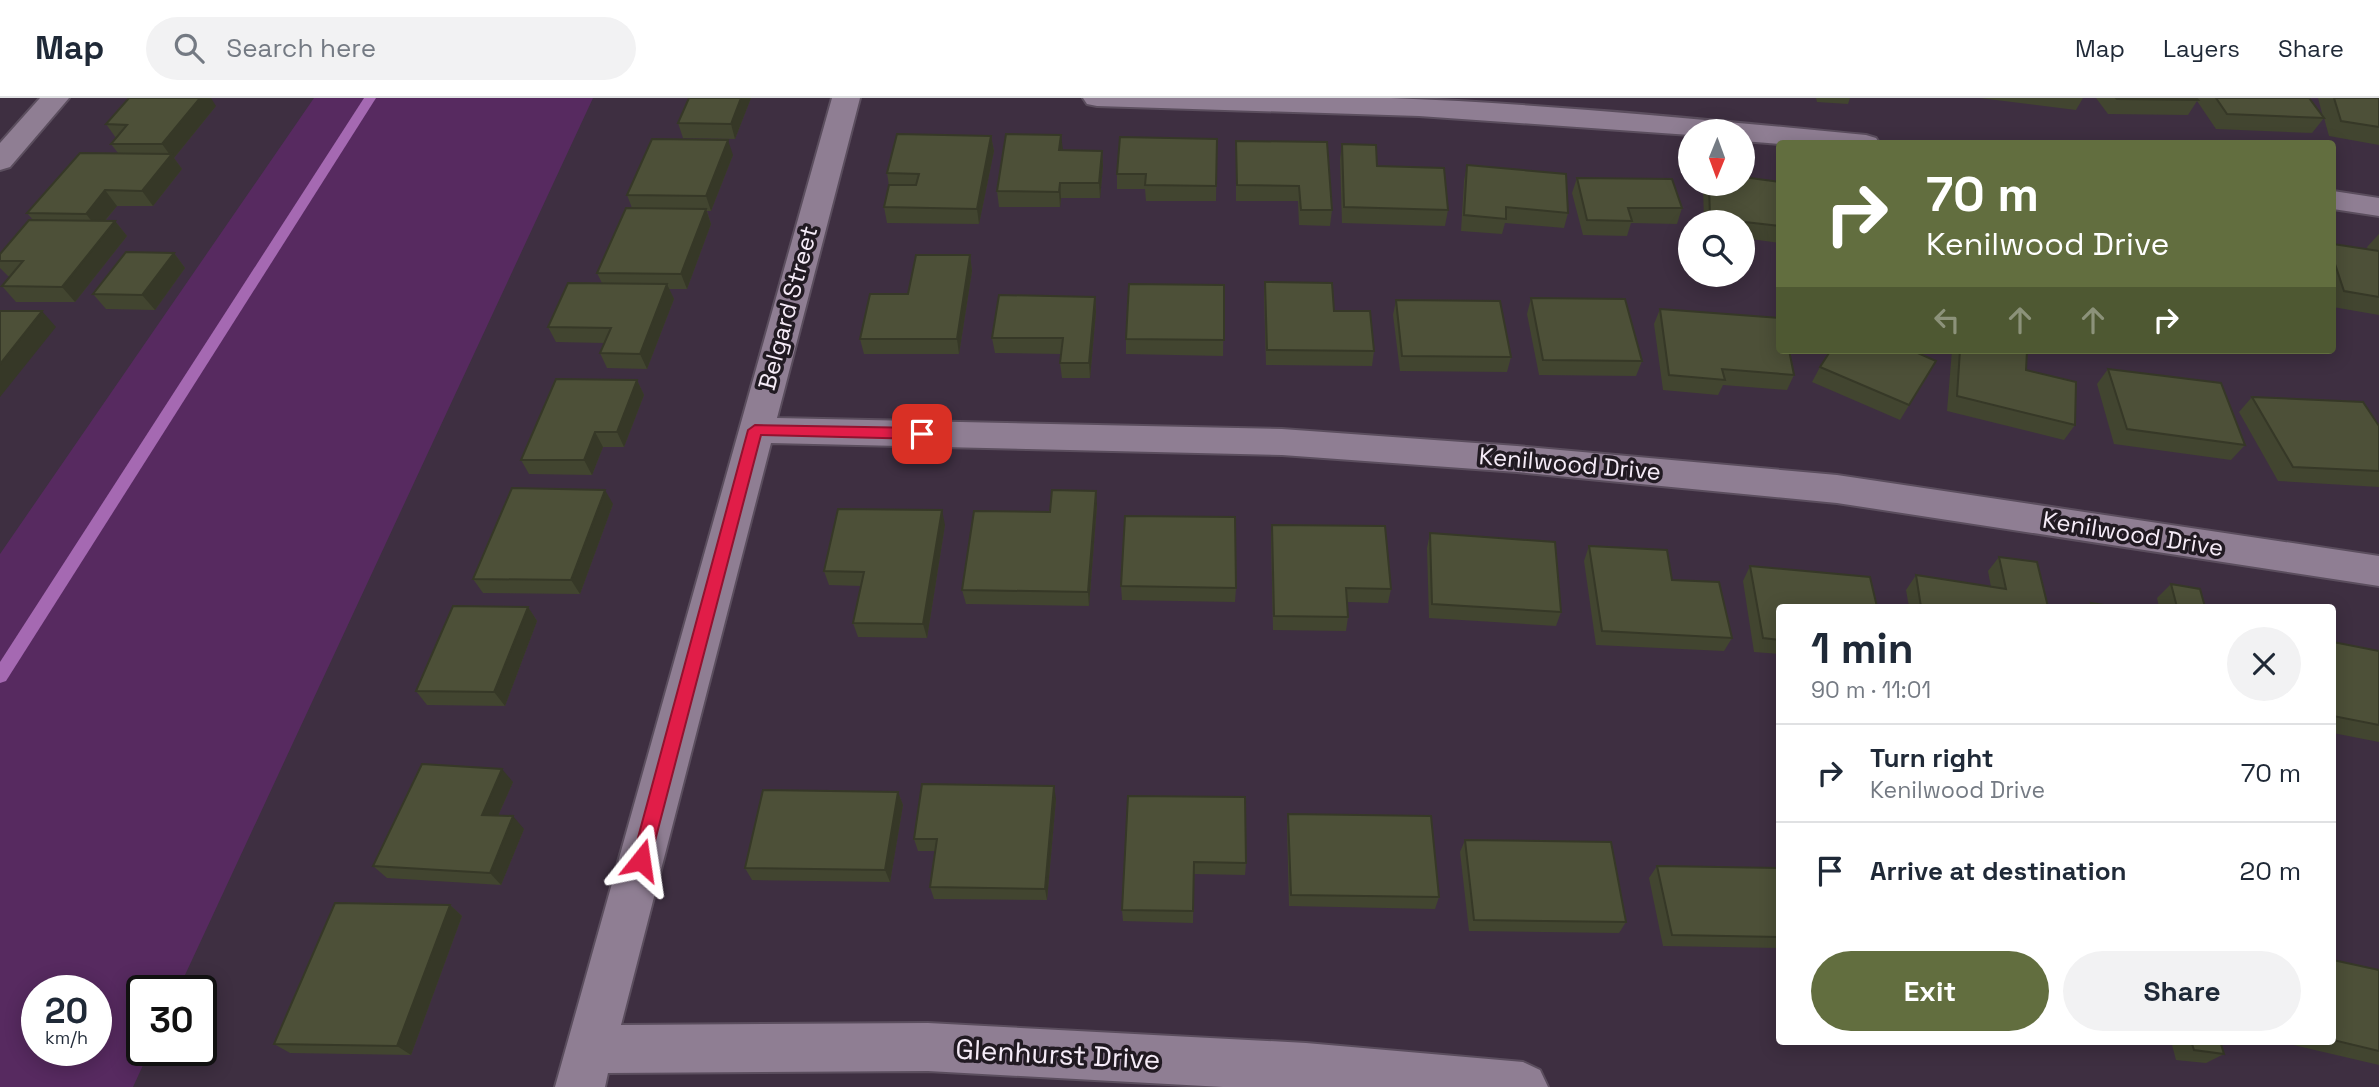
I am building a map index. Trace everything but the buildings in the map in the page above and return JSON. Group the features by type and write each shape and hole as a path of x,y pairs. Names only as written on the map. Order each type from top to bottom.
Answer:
{"street":[{"path":"3,154 55,98"},
{"name":"Belgard Street","path":"585,1068 846,98"},
{"path":"1097,98 1277,100 1678,125"},
{"path":"1755,132 1828,140"},
{"path":"2336,200 2379,207"},
{"name":"Kenilwood Drive","path":"755,430 1282,442 1517,459 1837,489 2379,571"},
{"name":"Glenhurst Drive","path":"585,1068 928,1047 1306,1067 1523,1087"}],"shaded area":[{"path":"314,98 593,98 185,975 126,975 126,1066 143,1066 133,1087 0,1087 0,554"}],"waterway":[{"path":"0,676 370,98"}],"route":[{"path":"641,860 755,430 922,434"}]}
